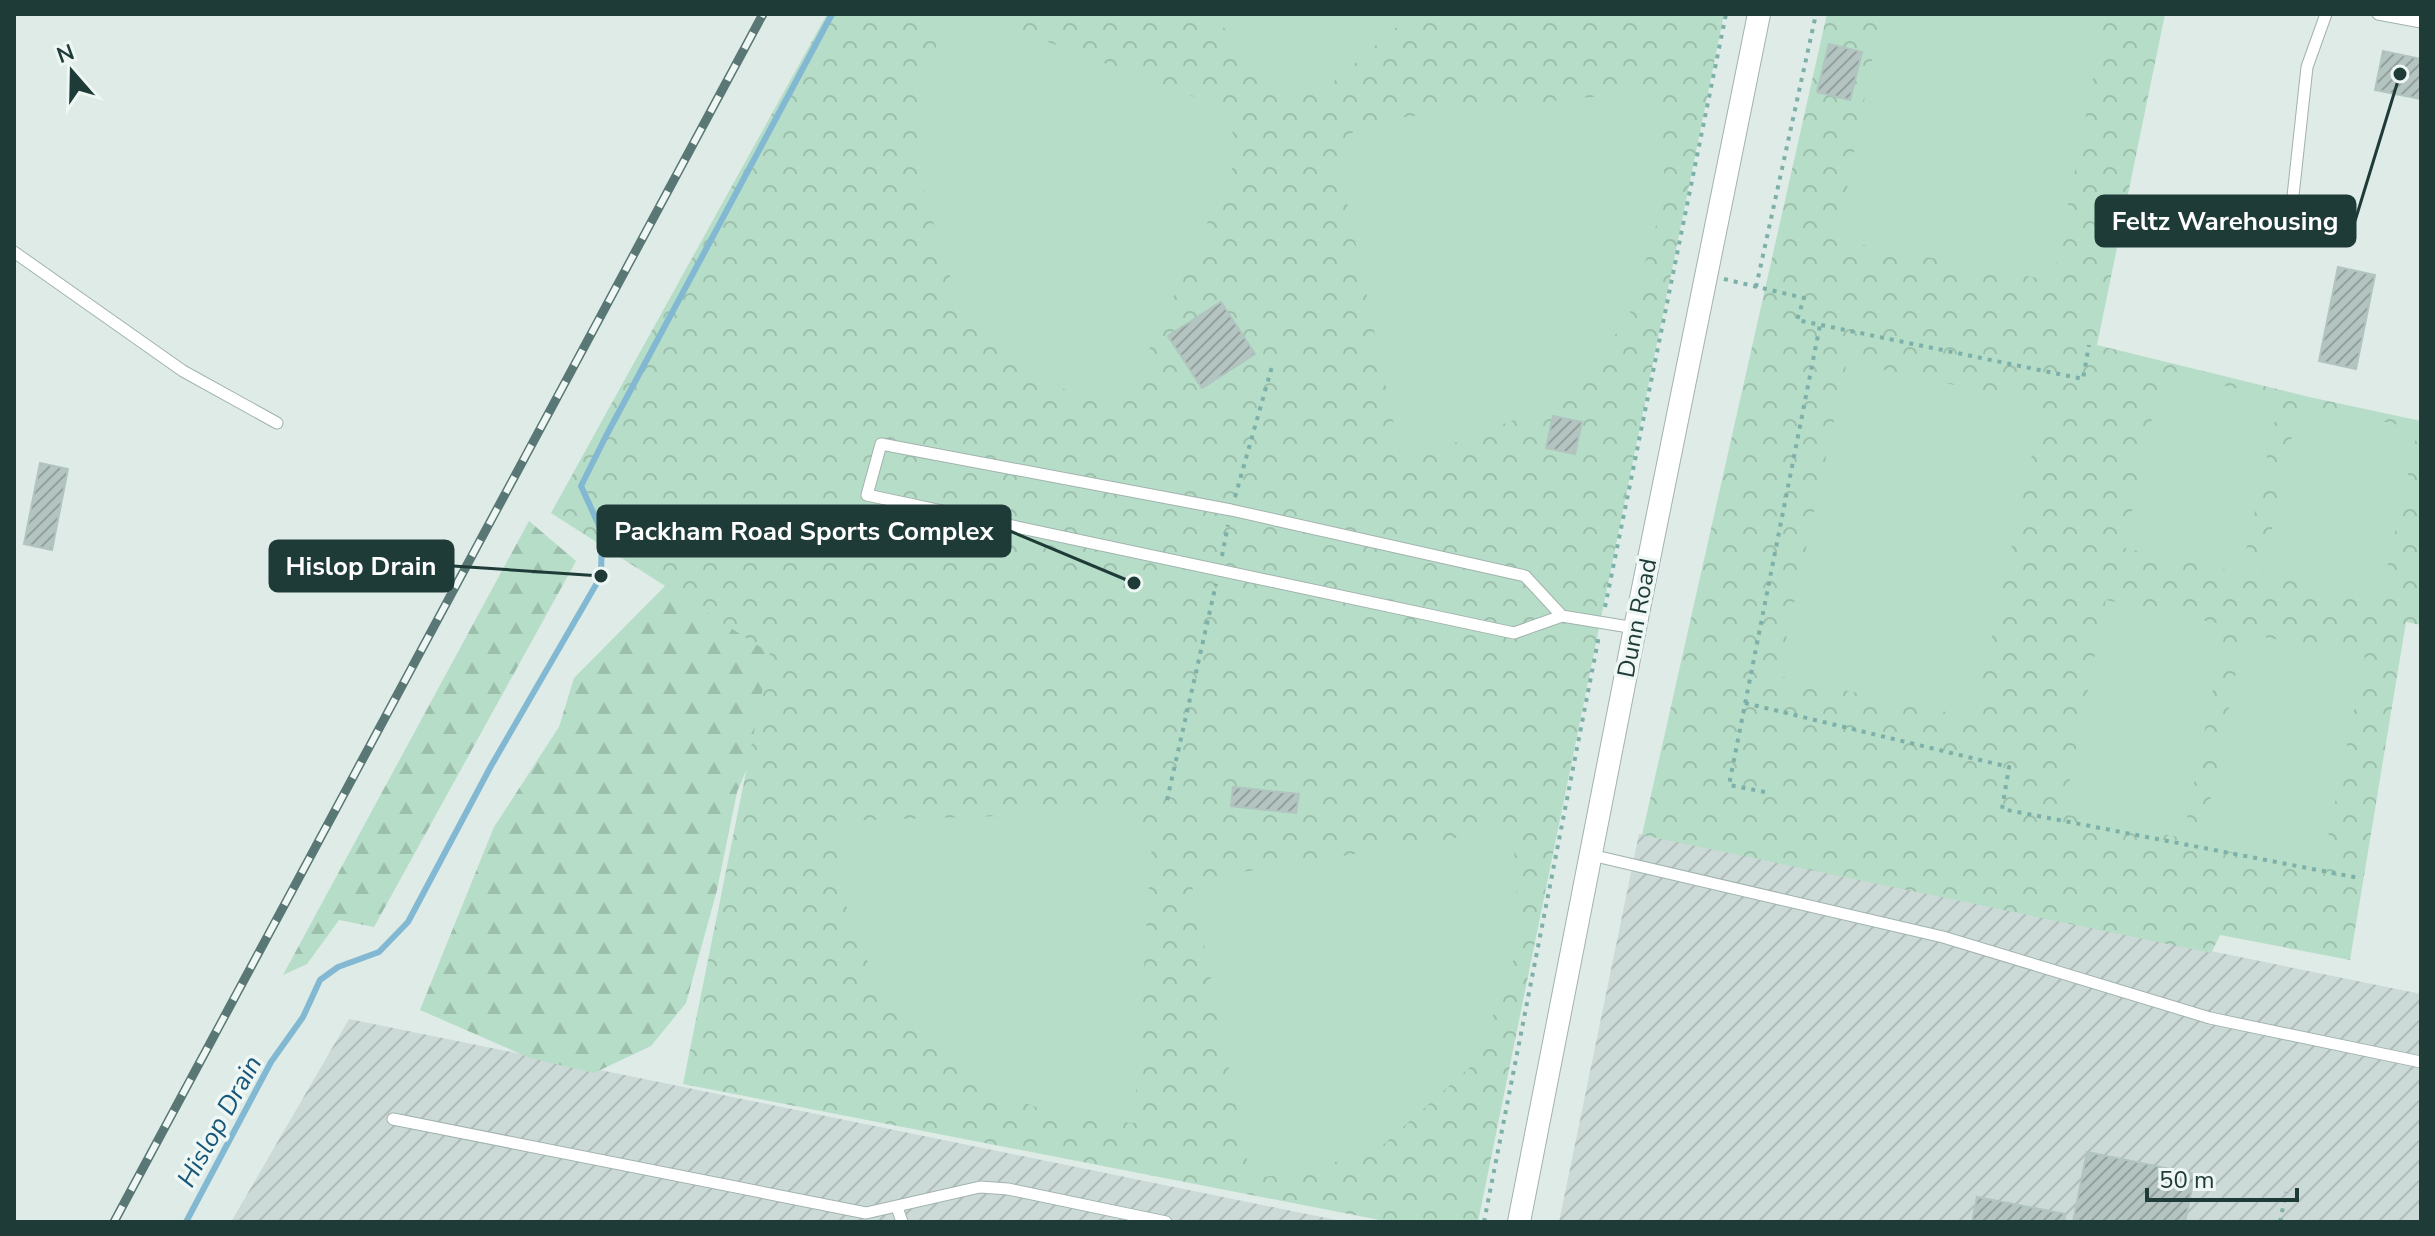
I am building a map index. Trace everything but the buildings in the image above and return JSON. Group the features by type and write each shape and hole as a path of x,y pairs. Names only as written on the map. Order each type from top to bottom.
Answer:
{"street":[{"name":"Dunn Road","path":"1519,1222 1759,14"}],"lane":[{"path":"2293,196 2307,67 2326,14"},
{"path":"2378,14 2421,22"},
{"path":"14,252 183,371 277,423"},
{"path":"1562,616 1525,576 1231,510 881,444 867,495 1514,633 1562,616 1635,628"},
{"path":"1591,855 1943,937 2210,1018 2421,1062"},
{"path":"393,1119 866,1213 980,1187 1008,1189 1166,1222"},
{"path":"897,1207 902,1222"}],"path":[{"path":"1756,287 1816,14"},
{"path":"1706,275 1804,298 1797,320 2083,379 2089,345"},
{"path":"1765,792 1729,785 1820,325"},
{"path":"1745,703 2009,767 2002,809 2359,878"},
{"path":"2280,1222 2286,1192"}],"shaded area":[{"path":"1639,834 2421,994 2421,1222 1559,1222"},
{"path":"349,1019 1346,1222 231,1222"}],"green space":[{"path":"827,14 1724,14 1478,1222 1390,1222 683,1084 770,653 551,513"},
{"path":"948,14 973,14 1227,109 1238,156 1121,411 1064,389 961,311 917,170 919,93"},
{"path":"1214,14 1412,14 1318,95 1271,92"},
{"path":"1827,14 2165,14 2097,345 2421,421 2421,625 2406,622 2350,960 2220,935 2211,953 1642,835"},
{"path":"1881,14 2106,14 2053,281 1837,240"},
{"path":"1656,90 1666,192 1627,323 1540,410 1402,463 1337,155 1360,122"},
{"path":"1847,362 2043,404 1974,718 1778,676"},
{"path":"2162,372 2280,398 2241,573 2124,548"},
{"path":"2299,404 2418,429 2380,600 2262,575"},
{"path":"529,521 576,561 374,927 339,920 307,964 283,975"},
{"path":"672,579 795,655 737,792 717,890 686,1003 651,1046 594,1073 530,1058 420,1010 494,827 559,727 574,678"},
{"path":"2106,600 2226,625 2183,838 2063,814"},
{"path":"2244,633 2365,657 2321,871 2201,846"},
{"path":"1129,812 1152,842 1134,1123 1066,1115 1010,1096 948,1059 921,1034 876,977 860,945 842,889 835,821"},
{"path":"1513,829 1519,945 1476,1062 1373,1154 1251,1180 1191,880"}],"waterway":[{"name":"Hislop Drain","path":"186,1222 271,1062 303,1017 320,980 338,967 379,952 408,922 491,766 601,576 602,532 581,486 832,14"}],"railway":[{"path":"114,1222 763,14"}],"place":[{"name":"Feltz Warehousing","path":"2400,74"},
{"name":"Hislop Drain","path":"601,576"},
{"name":"Packham Road Sports Complex","path":"1134,583"}]}
